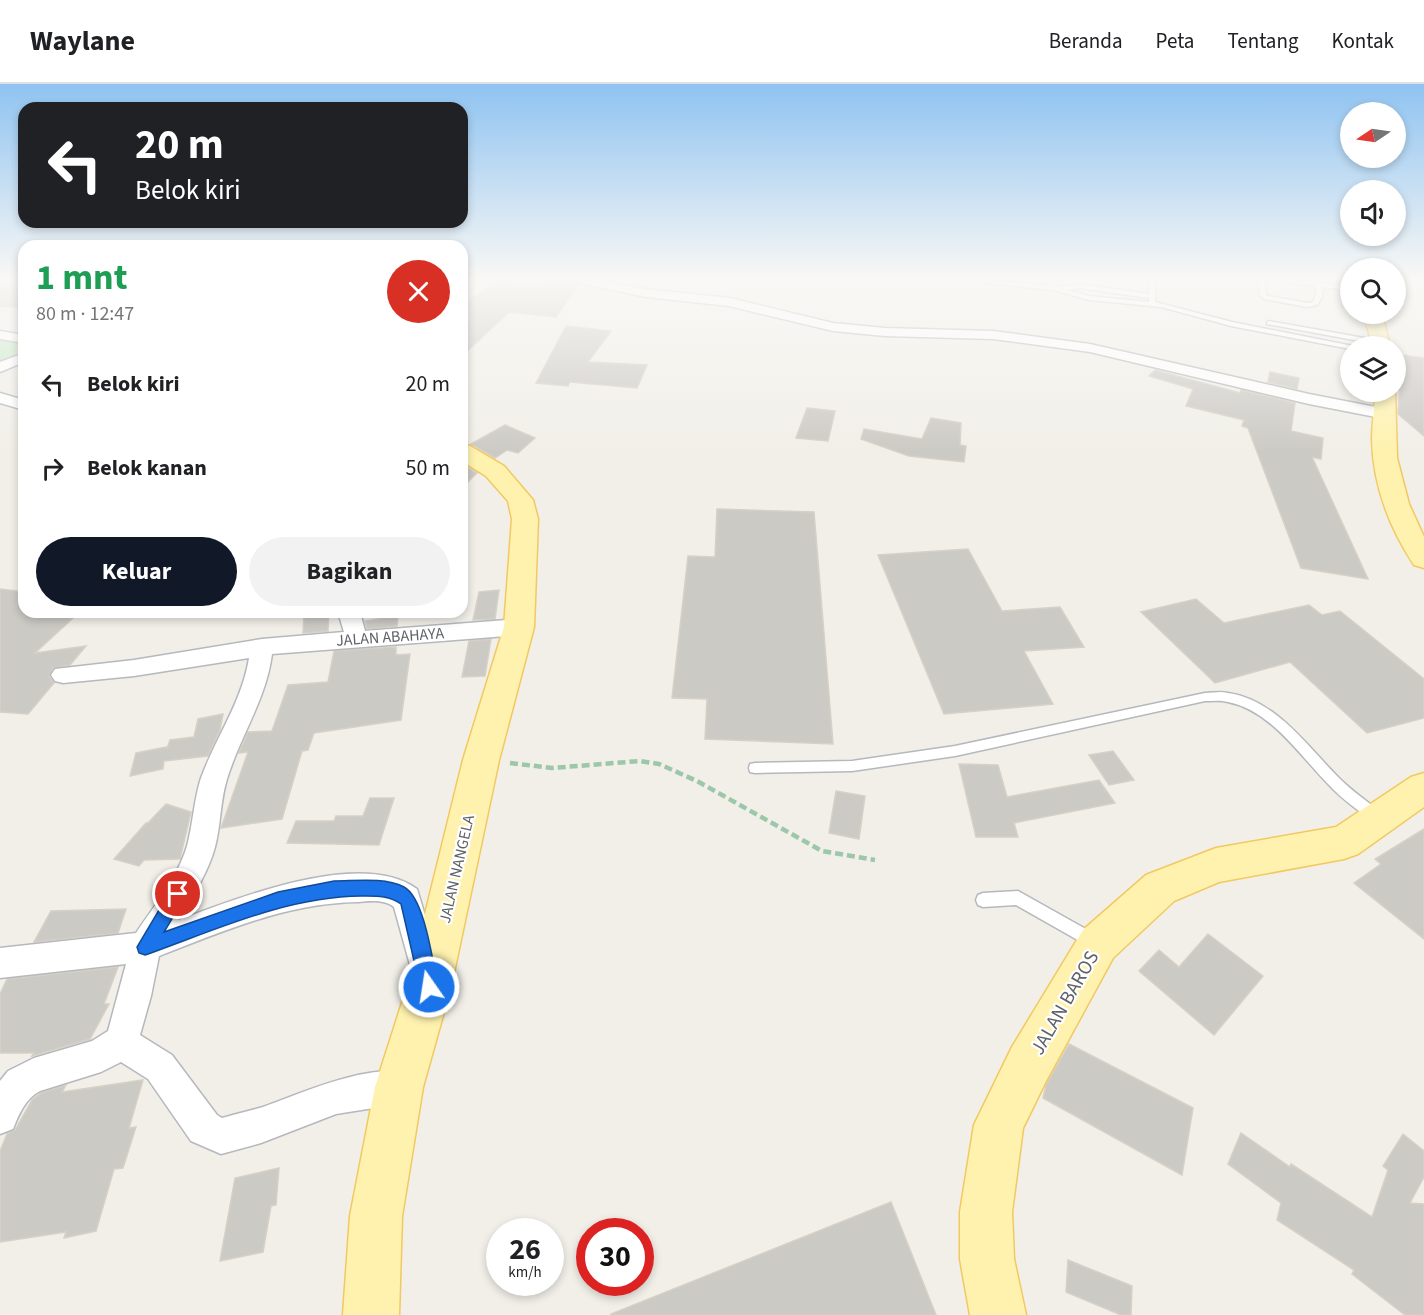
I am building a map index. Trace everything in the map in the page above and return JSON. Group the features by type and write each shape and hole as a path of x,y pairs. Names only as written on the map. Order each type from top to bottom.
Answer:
{"main road":[{"path":"1386,403 1384,445 1390,482 1399,513 1424,559"},
{"name":"JALAN NANGELA","path":"371,1315 376,1216 399,1087 429,987 481,760 519,627 525,519 520,500 495,471 468,455"},
{"name":"JALAN BAROS","path":"998,1315 987,1259 986,1212 999,1125 1035,1054 1098,944 1160,888 1216,865 1344,842 1424,788"}],"street":[{"path":"1011,337 1090,348 1309,399 1386,403"},
{"path":"0,368 18,360"},
{"path":"0,398 18,403"},
{"path":"351,618 357,640"},
{"name":"JALAN ABAHAYA","path":"63,675 134,668 262,647 519,627"},
{"path":"0,1116 9,1097 20,1083 34,1075 66,1067 101,1054 121,1042 135,996 145,947 189,876 201,847 214,779 249,701 258,675 262,647"},
{"path":"0,963 145,947 278,899 334,889 380,888 399,893 407,899 429,987"},
{"path":"121,1042 160,1066 204,1128 221,1136 252,1128 336,1098 399,1087"}],"lane":[{"path":"1301,337 1340,345"},
{"path":"755,768 852,766 955,751 1168,704 1205,697 1228,697 1253,706 1270,717 1286,730 1336,784 1379,819"},
{"path":"983,900 1018,898 1098,944"}],"path":[{"path":"481,760 552,768 639,761 659,764 697,781 822,851 876,860"}],"green space":[{"path":"0,339 18,343 18,356 0,364"}],"building":[{"path":"468,337 482,337 468,350"},
{"path":"560,337 606,337 588,362 647,365 637,388 570,382 568,386 536,383"},
{"path":"1406,356 1424,358 1424,436 1398,414 1399,402 1406,402"},
{"path":"1155,370 1240,393 1241,390 1295,403 1291,431 1323,438 1321,459 1312,457 1368,579 1301,568 1248,428 1242,426 1244,420 1186,406 1193,389 1149,376"},
{"path":"1270,372 1299,378 1297,389 1268,382"},
{"path":"807,408 835,411 828,441 796,438"},
{"path":"931,418 961,423 960,445 966,446 964,462 909,456 861,439 864,429 922,439"},
{"path":"505,425 535,438 518,453 507,450 495,458 471,444"},
{"path":"468,468 477,473 468,482"},
{"path":"717,509 814,512 833,744 705,739 707,699 672,698 688,556 715,557"},
{"path":"968,549 1002,611 1060,607 1084,647 1024,651 1053,704 944,714 878,555"},
{"path":"0,589 18,591 18,618 73,618 35,653 86,646 70,665 53,668 49,676 54,683 28,714 0,712"},
{"path":"499,590 495,619 473,620 479,592"},
{"path":"1196,599 1224,623 1309,605 1322,615 1340,611 1424,679 1424,718 1367,733 1290,662 1215,683 1141,612"},
{"path":"304,618 329,618 328,631 303,633"},
{"path":"398,618 397,626 367,629 365,621"},
{"path":"491,639 485,676 462,677 469,641"},
{"path":"396,647 396,655 410,654 401,720 314,733 308,750 302,751 282,819 221,828 248,752 239,753 248,732 272,731 288,685 328,682 334,651"},
{"path":"223,714 220,730 208,756 164,761 163,769 130,776 136,753 167,747 167,749 170,740 194,737 198,719"},
{"path":"1113,751 1134,780 1109,785 1089,755"},
{"path":"959,764 998,765 1007,797 1099,780 1115,803 1014,823 1018,837 976,837"},
{"path":"836,791 865,796 859,839 829,833"},
{"path":"370,798 394,798 379,845 287,843 296,821 334,821 336,816 363,816"},
{"path":"166,804 191,812 180,859 144,860 139,866 114,859 146,823"},
{"path":"1424,829 1424,939 1354,883 1381,864 1375,859"},
{"path":"126,909 118,933 34,942 51,911"},
{"path":"1208,934 1263,976 1214,1035 1139,971 1159,950 1179,967"},
{"path":"118,967 104,1004 109,1004 90,1039 32,1056 34,1053 0,1053 0,994 7,979"},
{"path":"1069,1044 1193,1108 1182,1175 1043,1098 1046,1085"},
{"path":"143,1080 129,1128 136,1127 123,1168 114,1169 96,1231 64,1238 66,1232 0,1242 0,1151 7,1134 15,1130 32,1100 41,1093 66,1085 62,1092"},
{"path":"1241,1133 1290,1167 1291,1164 1372,1217 1388,1170 1383,1166 1403,1134 1424,1151 1424,1177 1410,1203 1424,1204 1424,1315 1405,1315 1352,1274 1354,1270 1277,1220 1281,1203 1228,1164"},
{"path":"279,1168 276,1205 271,1206 263,1252 220,1261 235,1178"},
{"path":"891,1202 936,1315 611,1315 611,1314"},
{"path":"1068,1260 1132,1286 1131,1315 1121,1315 1066,1292"}],"route":[{"path":"178,894 145,947 278,899 334,889 380,888 399,893 407,899 413,915 429,987"}]}
